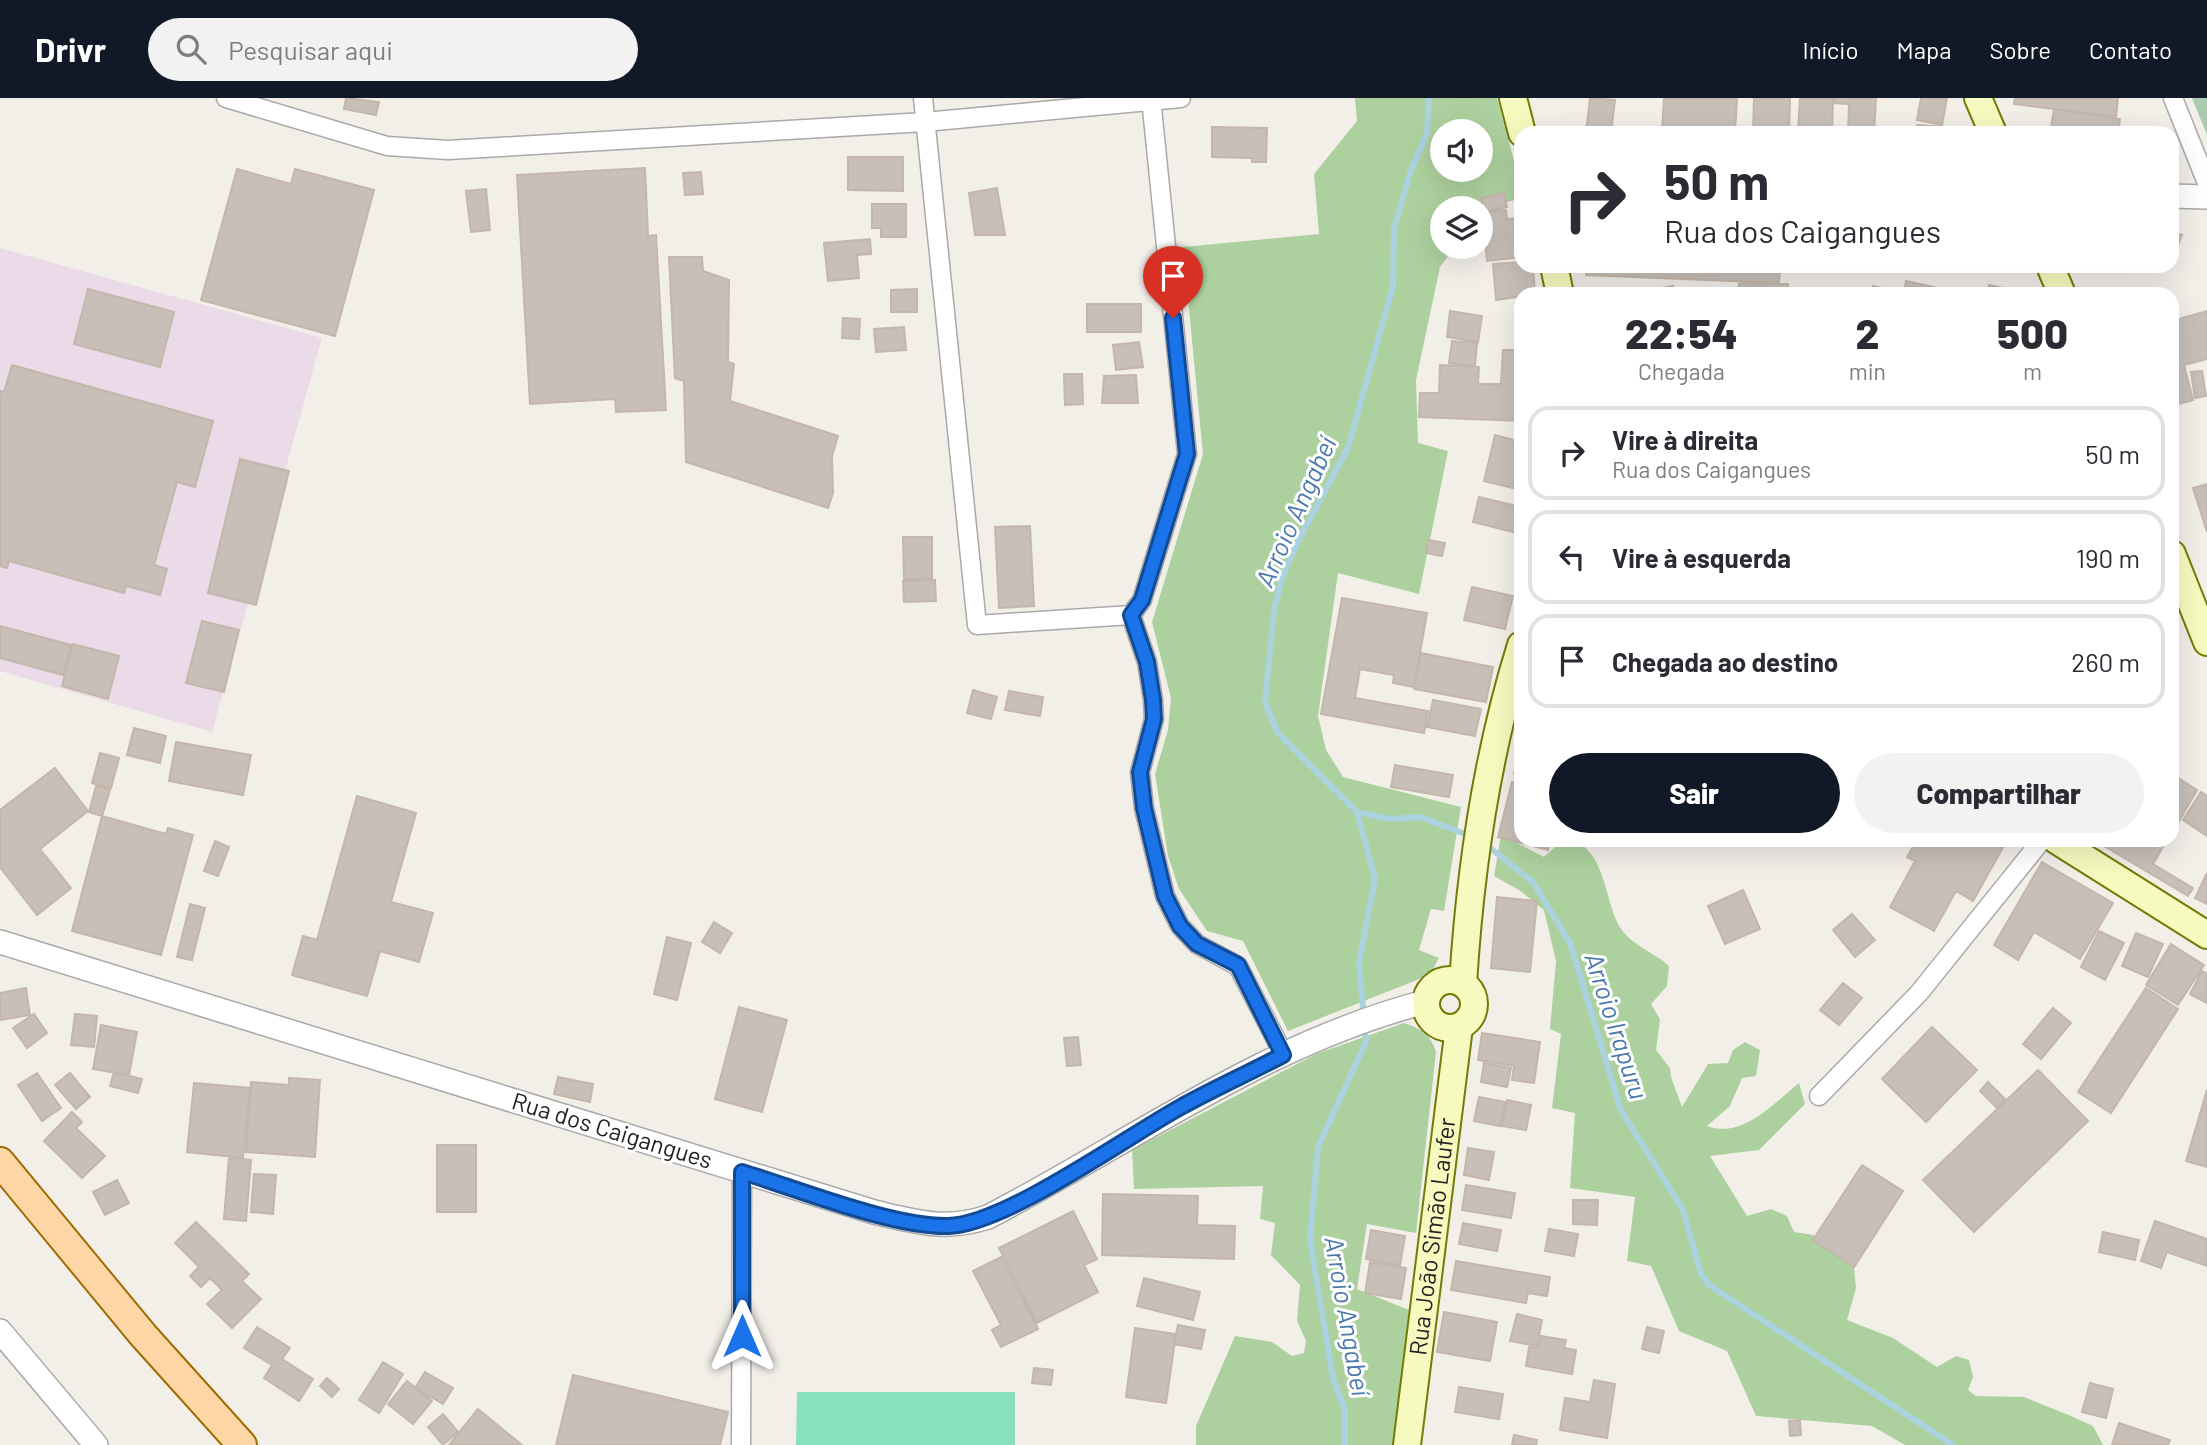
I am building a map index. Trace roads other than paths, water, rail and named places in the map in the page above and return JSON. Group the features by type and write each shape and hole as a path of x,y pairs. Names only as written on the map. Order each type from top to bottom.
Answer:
{"main road":[{"path":"1513,98 1520,126"},
{"path":"1978,98 1990,126"},
{"path":"2179,572 2207,642"},
{"path":"1453,982 1467,918 1500,711 1514,667"},
{"path":"2067,847 2207,935"},
{"path":"1453,982 1474,1001 1473,1012 1458,1027 1439,1026 1431,1020 1425,1002 1428,993 1453,982"},
{"name":"Rua João Simão Laufer","path":"1407,1445 1458,1027"},
{"path":"2,1160 143,1335 242,1445"}],"street":[{"path":"226,98 387,146 447,150 925,122 1181,98"},
{"path":"923,98 977,625 1131,615"},
{"path":"2174,98 2207,183"},
{"path":"1131,615 1142,600 1187,454 1151,100"},
{"path":"2179,197 2207,197"},
{"path":"1131,615 1147,662 1153,700 1154,719 1140,772 1144,808 1165,896 1180,926 1197,944 1238,965 1283,1055"},
{"path":"1819,1096 1919,993 2036,847"},
{"name":"Rua dos Caigangues","path":"4,945 874,1212 922,1223 964,1225 988,1217 1034,1193 1180,1107 1330,1031 1425,1002"},
{"path":"741,1445 742,1172"},
{"path":"0,1331 96,1445"}],"waterway":[{"name":"Arroio Angabeí","path":"1345,1445 1345,1410 1333,1379 1310,1240 1318,1147 1366,1042 1359,963 1375,879 1357,812 1278,733 1265,703 1274,611 1281,581 1296,545 1348,448 1393,286 1394,229 1410,173 1427,133 1429,98"},
{"name":"Arroio Irapuru","path":"1357,812 1390,819 1420,817 1473,837"},
{"name":"Arroio Irapuru","path":"1485,844 1533,882 1570,943 1621,1110 1683,1210 1701,1274 1709,1285 1953,1445"}]}
